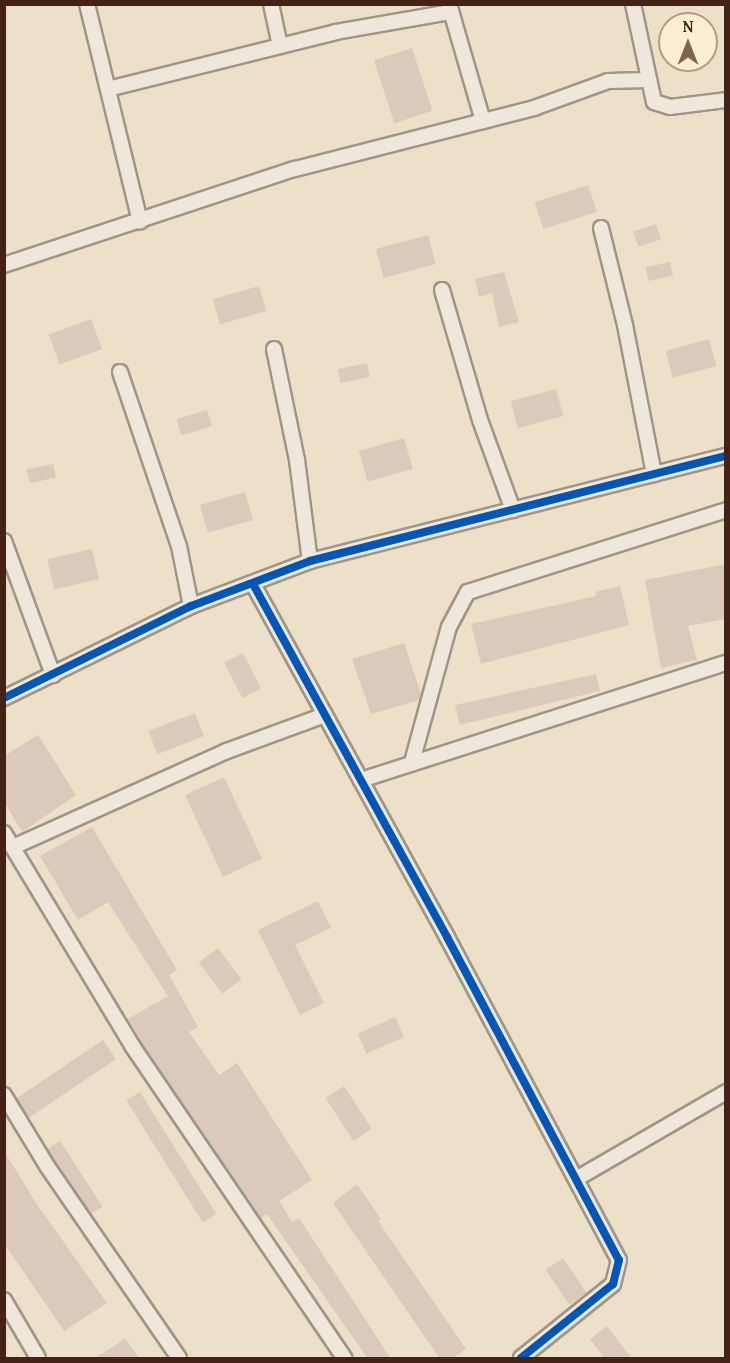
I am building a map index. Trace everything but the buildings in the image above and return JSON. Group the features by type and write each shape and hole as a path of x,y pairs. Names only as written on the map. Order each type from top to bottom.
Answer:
{"street":[{"path":"87,4 140,222"},
{"path":"271,4 280,46"},
{"path":"633,4 654,102 661,107 726,100"},
{"path":"108,89 280,46 450,8 483,121"},
{"path":"4,265 295,169 483,121 608,81 648,80"},
{"path":"601,228 625,325 654,474"},
{"path":"442,290 480,420 513,510"},
{"path":"273,349 297,460 310,561"},
{"path":"120,372 179,546 191,606"},
{"path":"4,698 191,606 310,561 726,456"},
{"path":"412,762 449,627 468,592 726,510"},
{"path":"4,541 53,675"},
{"path":"253,584 619,1260 619,1272 613,1284 521,1359"},
{"path":"361,780 726,663"},
{"path":"13,847 227,751 325,715"},
{"path":"4,833 133,1047 340,1357"},
{"path":"576,1179 726,1092"},
{"path":"4,1095 47,1166 179,1359"},
{"path":"4,1300 38,1359"}],"cycle path":[{"path":"4,698 191,606 310,561 726,456"},
{"path":"253,584 447,937 619,1260 613,1284 521,1358"}]}
